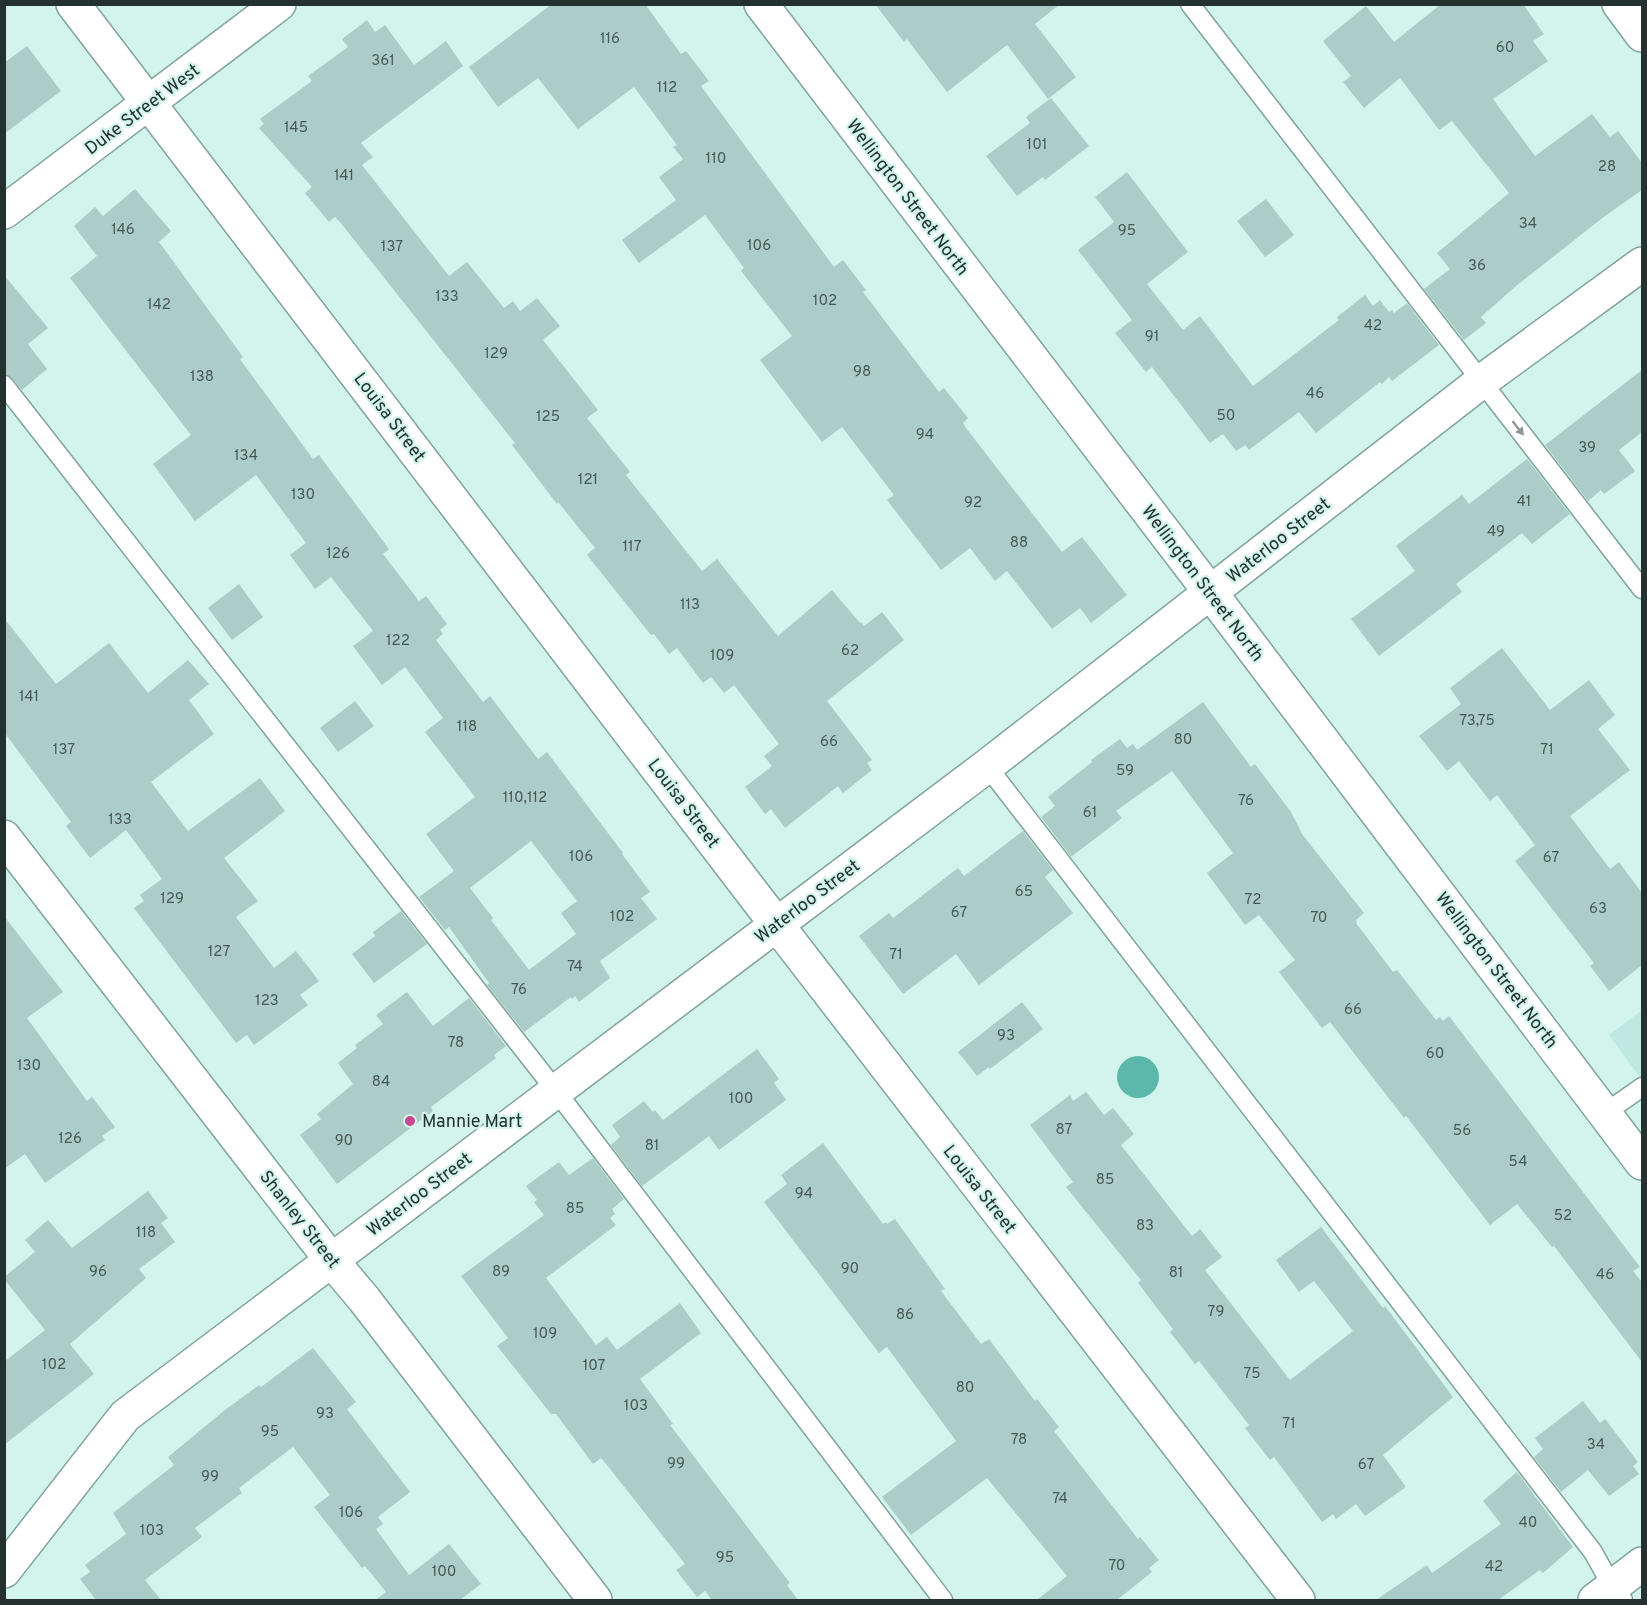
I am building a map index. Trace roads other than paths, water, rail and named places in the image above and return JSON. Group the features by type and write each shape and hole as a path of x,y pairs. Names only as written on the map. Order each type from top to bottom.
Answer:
{"street":[{"name":"Louisa Street","path":"73,4 776,924 1298,1600"},
{"name":"Duke Street West","path":"4,212 279,4"},
{"name":"Wellington Street North","path":"761,4 1642,1163"},
{"path":"1619,4 1642,35"},
{"name":"Waterloo Street","path":"4,1571 124,1416 987,766 1482,381 1642,264"},
{"name":"Shanley Street","path":"4,837 595,1600"},
{"path":"1610,1596 1642,1564"}],"lane":[{"path":"1190,4 1642,589"},
{"path":"4,385 556,1090 943,1600"},
{"path":"987,766 1593,1552 1610,1596"},
{"path":"1605,1113 1642,1087"}],"place":[{"name":"Mannie Mart","path":"410,1121"}]}
